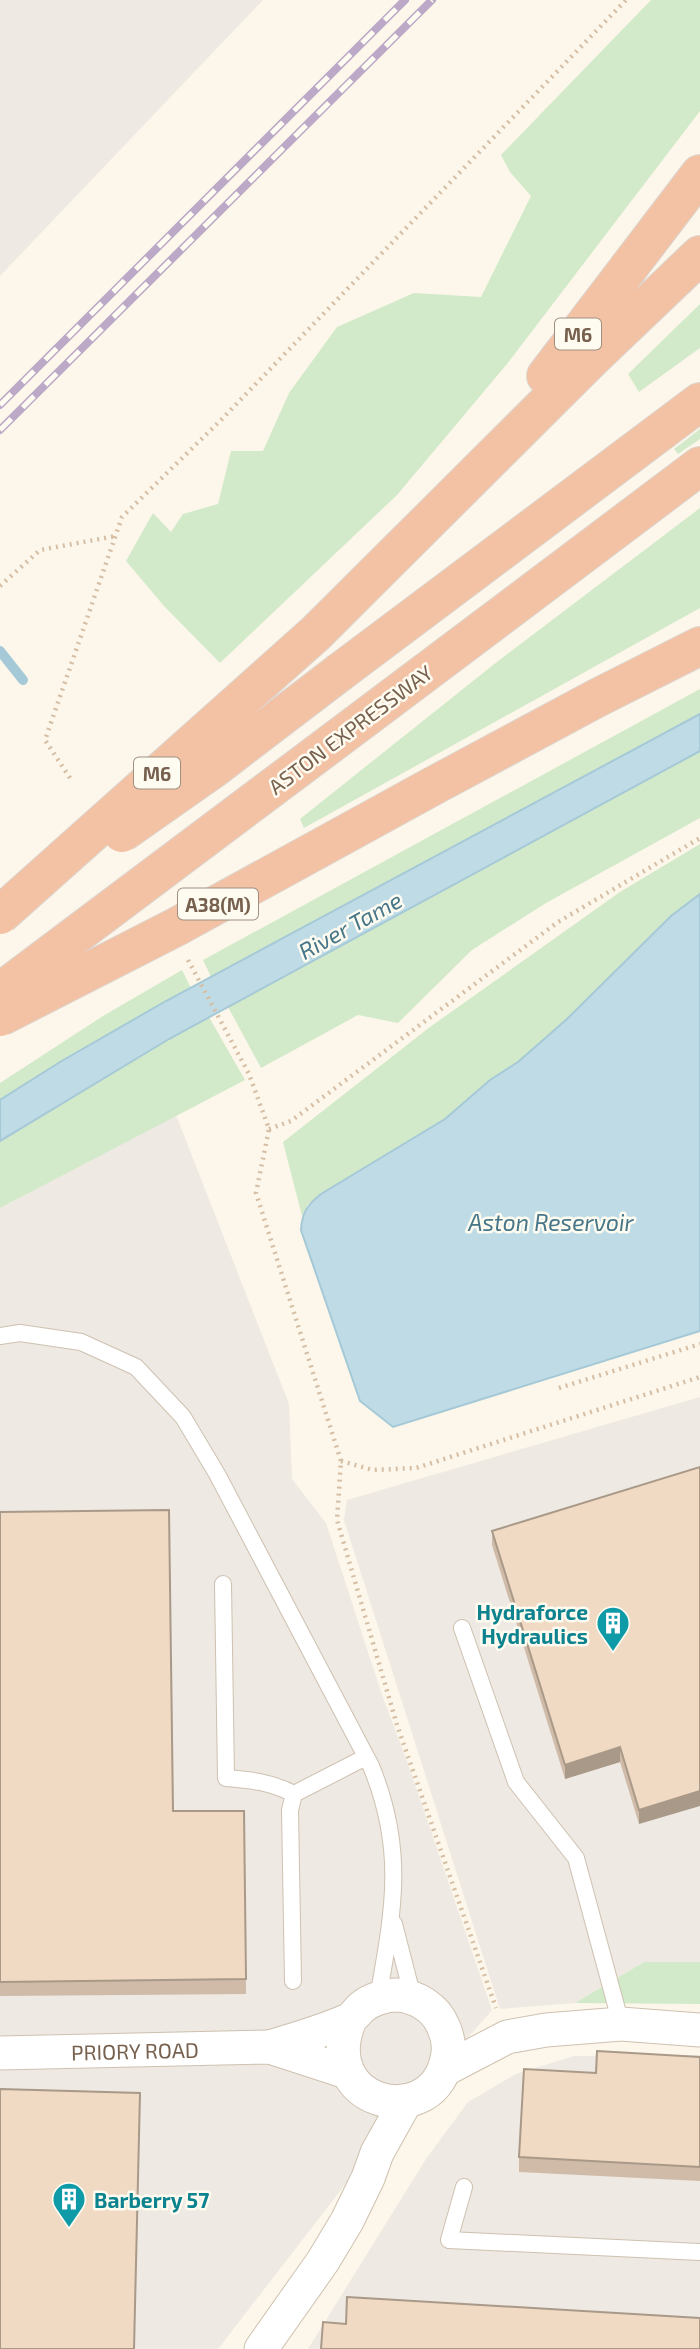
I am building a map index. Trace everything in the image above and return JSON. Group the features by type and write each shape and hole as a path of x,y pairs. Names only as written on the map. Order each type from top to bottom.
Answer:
{"highway":[{"name":"M6","path":"455,494 700,174"},
{"name":"M6","path":"0,917 316,633 591,359 700,255"},
{"path":"0,917 213,769 700,402"},
{"name":"ASTON EXPRESSWAY","path":"0,992 700,466"},
{"name":"A38(M)","path":"0,1017 176,927 700,644"}],"street":[{"path":"353,2080 372,2096 388,2102 405,2101 422,2095 435,2084 444,2070 449,2053 441,2020 429,2007 414,1998 396,1995 378,1998 362,2007 350,2020 343,2037 342,2055 377,2153"},
{"name":"PRIORY ROAD","path":"0,2053 270,2048 350,2020"},
{"path":"441,2020 507,2037"},
{"path":"444,2070 507,2037 546,2030 621,2024 700,2030"},
{"name":"PRIORY ROAD","path":"270,2048 353,2080"},
{"path":"261,2349 323,2261 347,2221 369,2178 377,2153 405,2101"}],"lane":[{"path":"0,1336 20,1333 81,1342 136,1367 183,1417 217,1474 366,1757 384,1798 391,1831 395,1882 392,1918 378,1998"},
{"path":"223,1584 226,1778 276,1785 294,1794"},
{"path":"463,1628 516,1782 576,1858 621,2024"},
{"path":"293,1981 290,1810 294,1794 366,1757"},
{"path":"392,1918 414,1998"},
{"path":"464,2187 449,2240 700,2252"}],"path":[{"path":"70,778 45,740 122,517 221,420 626,0"},
{"path":"0,586 40,550 116,536"},
{"path":"269,1129 291,1121 558,922 700,838"},
{"path":"187,959 249,1074 269,1129 256,1193 341,1461 337,1520 397,1725 507,2037"},
{"path":"559,1388 700,1344"},
{"path":"341,1461 373,1470 416,1468 700,1377"}],"shaded area":[{"path":"0,0 263,0 0,276"},
{"path":"176,1115 289,1404 292,1479 326,1523 382,1695 492,2010 385,2133 218,2349 0,2349 0,1208"},
{"path":"700,1397 700,1962 644,1962 575,2003 500,2009 344,1520 347,1500"},
{"path":"700,2055 700,2349 308,2349 426,2159 468,2102 516,2074 574,2056"}],"green space":[{"path":"651,0 700,0 700,111 507,364 397,495 220,663 164,606 126,561 153,513 171,532 183,514 218,504 231,451 263,451 289,393 337,327 414,293 481,297 531,196 510,172 501,155"},
{"path":"700,304 700,348 639,392 628,374"},
{"path":"700,429 700,439 678,454 674,449"},
{"path":"700,508 700,608 304,828 300,819 493,665"},
{"path":"700,689 700,714 211,977 203,960"},
{"path":"700,751 700,818 546,903 472,950 398,1023 358,1015 261,1068 228,1007"},
{"path":"700,844 700,894 671,916 567,1019 518,1062 490,1080 445,1119 321,1194 308,1204 302,1216 283,1142 430,1027 620,892"},
{"path":"182,970 191,988 60,1062 0,1100 0,1083 103,1016"},
{"path":"209,1017 245,1080 0,1208 0,1141"},
{"path":"644,1962 700,1962 700,2004 575,2003"}],"water":[{"name":"River Tame","path":"700,714 700,751 169,1039 0,1141 0,1100 60,1062 166,1001"},
{"name":"Aston Reservoir","path":"700,894 700,1331 393,1427 360,1401 301,1230 306,1210 321,1194 445,1119 490,1080 518,1062 567,1019 671,916"}],"building":[{"name":"Hydraforce Hydraulics","path":"700,1467 700,1791 639,1810 620,1747 565,1765 492,1531"},
{"path":"169,1510 173,1811 244,1811 246,1979 0,1982 0,1512"},
{"path":"597,2051 700,2057 700,2167 519,2157 524,2069 596,2073"},
{"name":"Barberry 57","path":"0,2089 140,2093 134,2349 0,2349"},
{"path":"347,2297 700,2318 700,2349 321,2349 323,2322 346,2324"}],"waterway":[{"path":"0,651 23,680"}],"railway":[{"path":"0,405 405,0"},
{"path":"0,430 432,0"}],"place":[{"name":"Hydraforce Hydraulics","path":"613,1653"},
{"name":"Barberry 57","path":"69,2229"}]}
